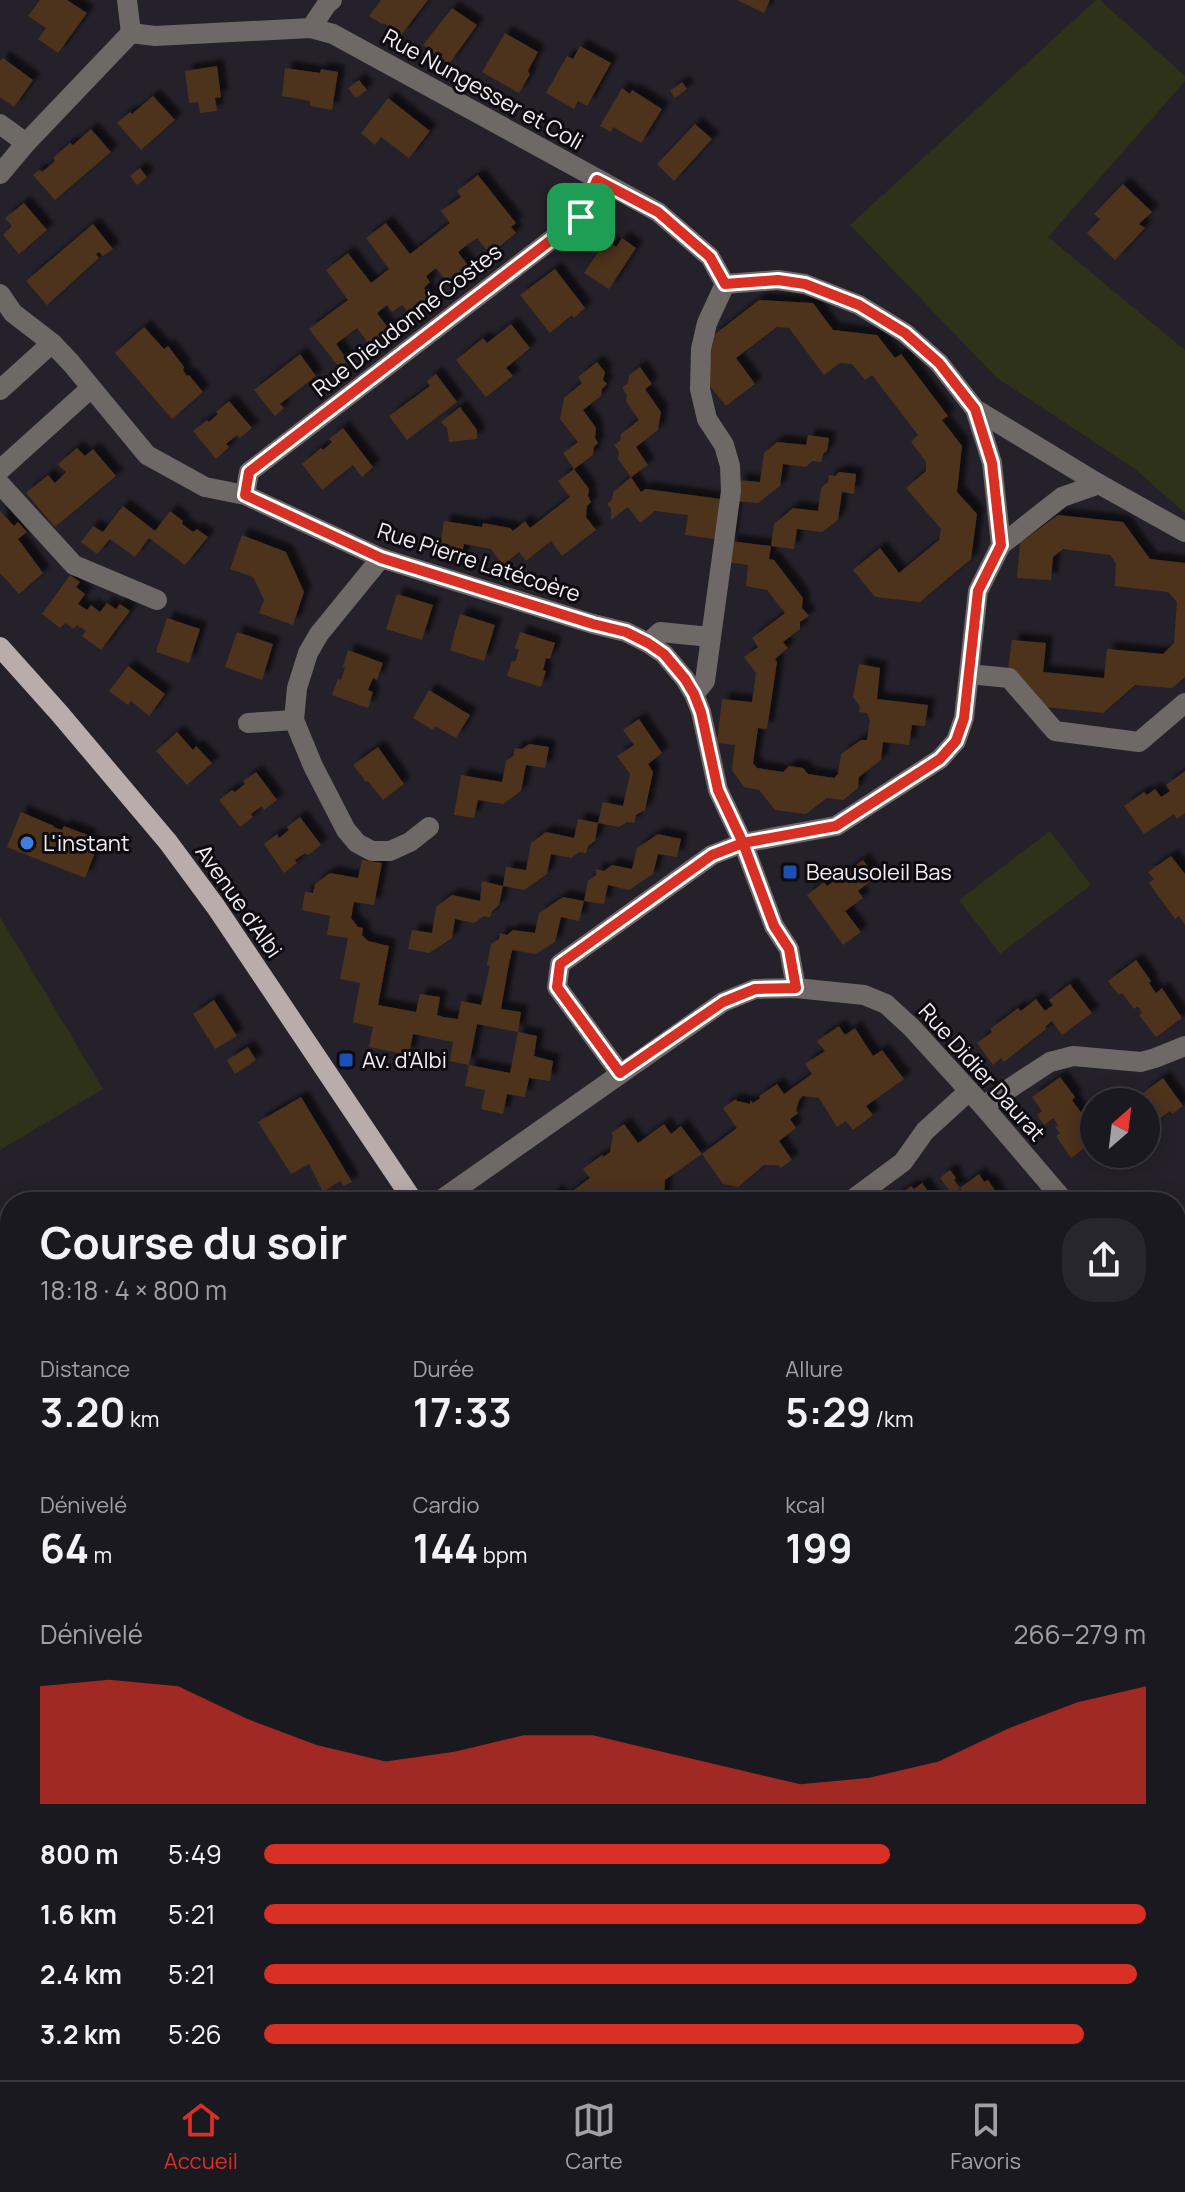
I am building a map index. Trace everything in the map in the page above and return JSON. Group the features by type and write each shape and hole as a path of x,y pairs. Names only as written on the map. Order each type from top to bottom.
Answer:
{"main road":[{"name":"Avenue d'Albi","path":"0,647 168,842 225,921 407,1192"}],"street":[{"path":"0,174 131,33 127,0"},
{"path":"311,28 332,0"},
{"name":"Rue Nungesser et Coli","path":"131,33 155,36 311,28 333,34 658,212 710,257 725,284"},
{"path":"0,124 26,143"},
{"name":"Rue Dieudonné Costes","path":"245,495 249,472 581,217 597,180"},
{"path":"694,694 705,681 731,491 730,466 724,445 707,419 700,389 701,349 707,323 725,284 778,280 805,284 859,305 905,333 939,363 975,409 992,463 1001,545"},
{"name":"Rue Pierre Latécoère","path":"0,294 13,313 52,343 147,455 205,487 245,495 381,558 626,632 664,654 694,694 701,712 718,790 743,843 774,926 789,949 796,988"},
{"path":"0,390 52,343"},
{"path":"0,470 91,388"},
{"path":"975,409 1185,532"},
{"path":"0,484 74,565 157,600"},
{"path":"620,1073 557,987 560,964 712,855 743,843 836,826 940,759 956,741 964,718 978,591 1001,545 1062,497 1099,484"},
{"path":"381,558 319,634 308,653 297,688 294,720 313,766 346,830 357,843 372,851 390,851 410,842 429,827"},
{"path":"648,643 660,632 710,637"},
{"path":"969,674 1009,678 1055,731 1139,742 1185,703"},
{"path":"248,723 294,720"},
{"name":"Rue Didier Daurat","path":"452,1192 723,1002 755,989 796,988 864,995 886,1004 912,1028 1056,1192"},
{"path":"862,1192 903,1162 925,1131 976,1099 1050,1062 1073,1056 1141,1062 1185,1046"}],"green space":[{"path":"1096,0 1100,0 1185,76 1185,81 1048,237 1185,350 1185,513 1136,470 997,378 850,225"},
{"path":"1050,831 1091,885 1000,954 959,900"},
{"path":"0,917 103,1089 0,1150"}],"building":[{"path":"40,0 67,0 87,13 58,53 38,39 46,28 28,16"},
{"path":"381,0 428,0 401,35 369,16"},
{"path":"737,0 770,0 764,13"},
{"path":"452,8 477,25 449,64 423,45"},
{"path":"505,33 538,52 519,93 482,72"},
{"path":"580,46 611,63 587,106 578,101 574,109 546,93 567,56 573,59"},
{"path":"3,58 33,80 14,107 0,97 0,61"},
{"path":"217,66 221,97 215,98 217,111 200,113 198,102 189,103 185,71"},
{"path":"285,68 338,72 332,110 310,106 310,101 282,96"},
{"path":"359,80 367,90 356,98 348,88"},
{"path":"682,82 687,89 675,98 670,91"},
{"path":"622,88 630,94 632,90 662,109 641,143 613,127 611,132 600,126"},
{"path":"153,96 175,120 141,150 117,123"},
{"path":"388,98 430,131 409,158 381,137 375,145 361,133"},
{"path":"695,124 712,139 674,181 657,164"},
{"path":"91,129 111,152 55,200 33,175 39,170 42,172 70,143 73,145"},
{"path":"140,168 147,177 137,185 130,176"},
{"path":"478,175 516,223 511,227 516,233 490,254 477,238 467,245 458,252 470,268 449,284 436,268 426,276 430,282 424,288 432,297 410,314 402,305 392,312 387,305 377,313 389,329 369,344 357,328 336,344 348,361 339,367 309,329 348,300 326,270 348,253 371,283 389,269 366,238 386,223 410,254 450,223 441,211 461,197 457,191"},
{"path":"1123,184 1152,212 1139,224 1145,228 1115,260 1087,233 1100,219 1094,214"},
{"path":"24,203 47,230 19,254 3,235 12,226 5,218"},
{"path":"93,224 113,249 103,256 99,252 96,254 99,258 47,305 26,281"},
{"path":"622,238 636,248 609,289 584,273 606,240 616,247"},
{"path":"555,269 585,308 550,333 520,295"},
{"path":"759,300 813,303 833,330 877,335 895,358 901,354 948,416 942,420 962,446 957,492 977,514 971,559 920,602 875,597 853,570 880,548 899,573 939,540 941,529 906,488 926,471 926,462 911,442 918,435 872,375 865,380 852,364 840,363 824,375 789,328 777,327 736,358 755,384 726,406 706,381 714,335"},
{"path":"511,324 530,348 506,368 513,376 486,397 456,360 483,338 487,343"},
{"path":"144,327 164,349 168,346 187,376 203,392 172,419 115,353"},
{"path":"300,354 316,376 280,404 284,408 275,416 254,390"},
{"path":"597,362 605,372 603,380 607,384 601,396 583,410 596,428 598,443 593,455 574,469 563,453 578,442 560,419 564,398 582,383 578,377"},
{"path":"640,367 652,384 645,389 661,412 658,430 636,447 648,465 631,477 618,459 619,452 614,445 620,441 621,434 639,420 626,401 627,395 622,388 628,383 629,375"},
{"path":"436,374 457,402 407,440 389,416 430,386 427,381"},
{"path":"229,401 252,428 226,444 229,447 216,459 193,431 207,420 209,422"},
{"path":"460,407 477,430 477,439 449,442 447,428 441,422"},
{"path":"343,428 373,467 362,477 353,465 322,490 302,464 321,448 323,450 332,442 329,439"},
{"path":"808,435 829,438 821,462 812,461 806,467 783,464 780,486 758,503 736,501 739,480 760,482 764,453 777,442 806,445"},
{"path":"77,448 85,456 93,449 116,476 55,527 26,493 48,475 55,483 66,472 58,464"},
{"path":"574,469 589,489 591,502 587,506 586,517 596,530 562,556 551,541 526,561 519,552 503,565 491,549 464,544 460,564 438,560 444,521 482,527 483,523 513,531 525,521 530,528 570,497 558,481"},
{"path":"839,472 856,474 854,494 842,492 838,520 822,532 797,529 794,549 771,546 774,524 793,508 818,511 821,488 828,482 829,475 835,476"},
{"path":"631,477 641,492 646,489 736,501 730,541 685,535 688,515 655,511 640,523 628,507 611,520 611,508 607,504 612,500 613,492"},
{"path":"123,506 155,531 170,511 193,532 197,529 208,537 185,565 149,538 135,557 110,539 97,554 81,542 93,526 103,532"},
{"path":"0,511 14,526 18,522 27,532 18,539 43,573 19,594 0,573"},
{"path":"1058,515 1123,522 1150,559 1185,563 1185,677 1172,688 1135,685 1103,713 1035,706 1008,670 1012,640 1046,643 1043,672 1104,678 1107,649 1163,654 1174,643 1177,602 1168,592 1115,586 1116,564 1110,555 1063,549 1053,557 1051,580 1017,578 1020,543"},
{"path":"242,535 286,552 304,592 293,625 259,613 264,600 253,577 230,569"},
{"path":"730,541 771,546 769,559 774,560 803,598 802,608 809,616 800,622 800,629 783,642 788,648 775,659 767,729 758,728 753,763 757,768 783,772 789,766 803,768 808,774 834,778 838,774 841,754 861,740 867,740 870,720 867,713 859,712 860,706 853,697 859,664 880,668 877,699 928,705 925,726 912,725 909,745 883,742 881,760 859,777 858,788 843,800 827,798 806,814 775,810 759,790 744,787 732,770 735,745 717,743 722,699 752,702 756,673 744,657 758,647 752,638 785,613 767,590 746,586 748,565 728,562"},
{"path":"70,575 80,582 76,587 85,594 78,604 87,610 91,605 100,612 107,603 116,609 120,604 130,611 101,650 82,636 86,631 77,625 74,629 65,623 60,628 42,614"},
{"path":"397,594 433,605 422,640 386,629"},
{"path":"460,614 495,625 484,661 450,650"},
{"path":"167,618 200,629 189,663 156,652"},
{"path":"237,632 273,644 262,680 225,667"},
{"path":"520,632 555,643 550,659 546,658 541,687 507,676 519,650 515,648"},
{"path":"348,650 383,663 377,680 373,678 368,690 373,692 368,708 332,695 338,679 341,680"},
{"path":"128,666 165,694 149,716 131,701 128,705 109,691"},
{"path":"429,690 470,715 456,738 435,726 433,730 413,718"},
{"path":"639,719 662,753 648,764 653,772 645,810 636,815 634,823 627,822 619,827 598,823 603,802 623,806 630,774 617,756 634,745 623,730"},
{"path":"177,732 193,750 196,746 212,763 187,785 156,751"},
{"path":"529,744 549,747 545,768 526,765 521,791 503,804 478,800 474,818 454,815 461,775 502,782 506,761 513,756 515,748 522,749"},
{"path":"378,747 404,784 383,800 353,765"},
{"path":"1185,771 1185,813 1177,819 1174,814 1144,834 1124,806 1144,792 1147,795 1155,789 1161,797 1170,791 1166,785"},
{"path":"256,772 277,800 264,810 262,806 251,814 253,817 240,827 219,800 232,790 235,792 245,784 243,781"},
{"path":"21,812 53,827 62,830 64,826 90,836 88,841 98,845 85,878 7,847"},
{"path":"300,817 321,845 295,860 297,863 284,873 264,844 277,834 279,838"},
{"path":"578,819 598,823 595,841 588,846 586,853 579,852 571,858 551,854 547,874 524,890 503,886 506,867 526,870 531,843 546,832 574,838"},
{"path":"658,834 681,839 677,857 658,854 653,874 629,890 608,885 604,904 584,901 588,881 596,875 596,869 604,871 612,865 632,869 637,848"},
{"path":"1171,856 1185,874 1185,925 1179,916 1175,919 1149,883 1154,879 1148,872"},
{"path":"362,860 382,863 374,905 354,902 351,918 358,927 363,928 362,935 368,941 389,946 378,1005 416,1012 420,994 440,997 437,1015 458,1019 461,1001 481,1005 490,966 487,965 491,944 499,939 500,933 507,935 513,930 535,933 539,913 563,897 584,901 579,921 561,917 555,942 536,954 512,950 501,1009 521,1012 518,1032 477,1024 469,1065 450,1061 453,1042 413,1034 409,1055 369,1047 373,1027 353,1022 360,983 340,979 348,938 327,935 330,916 302,910 305,892 313,893 315,884 330,873 358,878"},
{"path":"863,860 876,877 858,891 863,898 845,911 861,932 843,945 807,895 824,882 827,886"},
{"path":"482,881 503,886 499,905 490,917 484,916 474,923 455,919 452,938 429,953 408,949 412,930 432,933 436,907 452,895 480,901"},
{"path":"1136,960 1156,993 1162,988 1182,1018 1156,1037 1139,1015 1142,1013 1138,1006 1134,1009 1108,981"},
{"path":"1070,984 1092,1013 1062,1035 1052,1021 1004,1062 1001,1058 993,1065 977,1043 992,1032 990,1029 1036,999 1045,1011 1053,1005 1049,1000"},
{"path":"214,1000 237,1036 215,1049 193,1014"},
{"path":"839,1026 845,1035 855,1028 873,1056 882,1050 904,1079 866,1106 873,1115 853,1130 846,1121 837,1127 819,1098 803,1096 799,1100 798,1113 790,1119 796,1128 779,1141 792,1160 780,1168 779,1165 764,1165 738,1187 723,1184 702,1154 737,1128 723,1108 736,1099 753,1103 777,1084 784,1094 812,1074 805,1064 825,1051 817,1041"},
{"path":"518,1032 537,1036 534,1056 553,1061 550,1081 529,1078 525,1097 507,1094 503,1114 481,1109 485,1090 465,1086 469,1065 510,1073"},
{"path":"248,1047 256,1060 235,1074 227,1060"},
{"path":"1060,1077 1075,1097 1072,1100 1080,1111 1080,1151 1071,1158 1056,1136 1060,1133 1055,1127 1058,1125 1053,1118 1044,1125 1037,1115 1042,1111 1032,1097"},
{"path":"1163,1078 1183,1106 1160,1118 1160,1088 1150,1088"},
{"path":"301,1097 352,1182 344,1186 340,1181 323,1192 309,1164 291,1174 258,1122"},
{"path":"624,1124 638,1143 664,1124 671,1134 681,1126 702,1154 665,1180 664,1192 571,1192 590,1178 583,1169 610,1152 611,1133"},
{"path":"950,1170 960,1188 950,1192 940,1178"},
{"path":"979,1174 996,1192 963,1192 960,1188"},
{"path":"922,1183 929,1192 903,1192 911,1186 914,1189"}],"place":[{"name":"L'instant","path":"27,843"},
{"name":"Beausoleil Bas","path":"790,872"},
{"name":"Av. d'Albi","path":"346,1060"}],"route":[{"path":"581,217 249,472 245,495 381,558 626,632 664,654 685,679 701,712 718,790 743,843 774,926 789,949 796,988 755,989 723,1002 620,1073 557,987 560,964 712,855 743,843 836,826 940,759 956,741 964,718 978,591 1001,545 992,463 975,409 939,363 905,333 859,305 805,284 778,280 725,284 710,257 658,212 597,180 581,217"}]}
